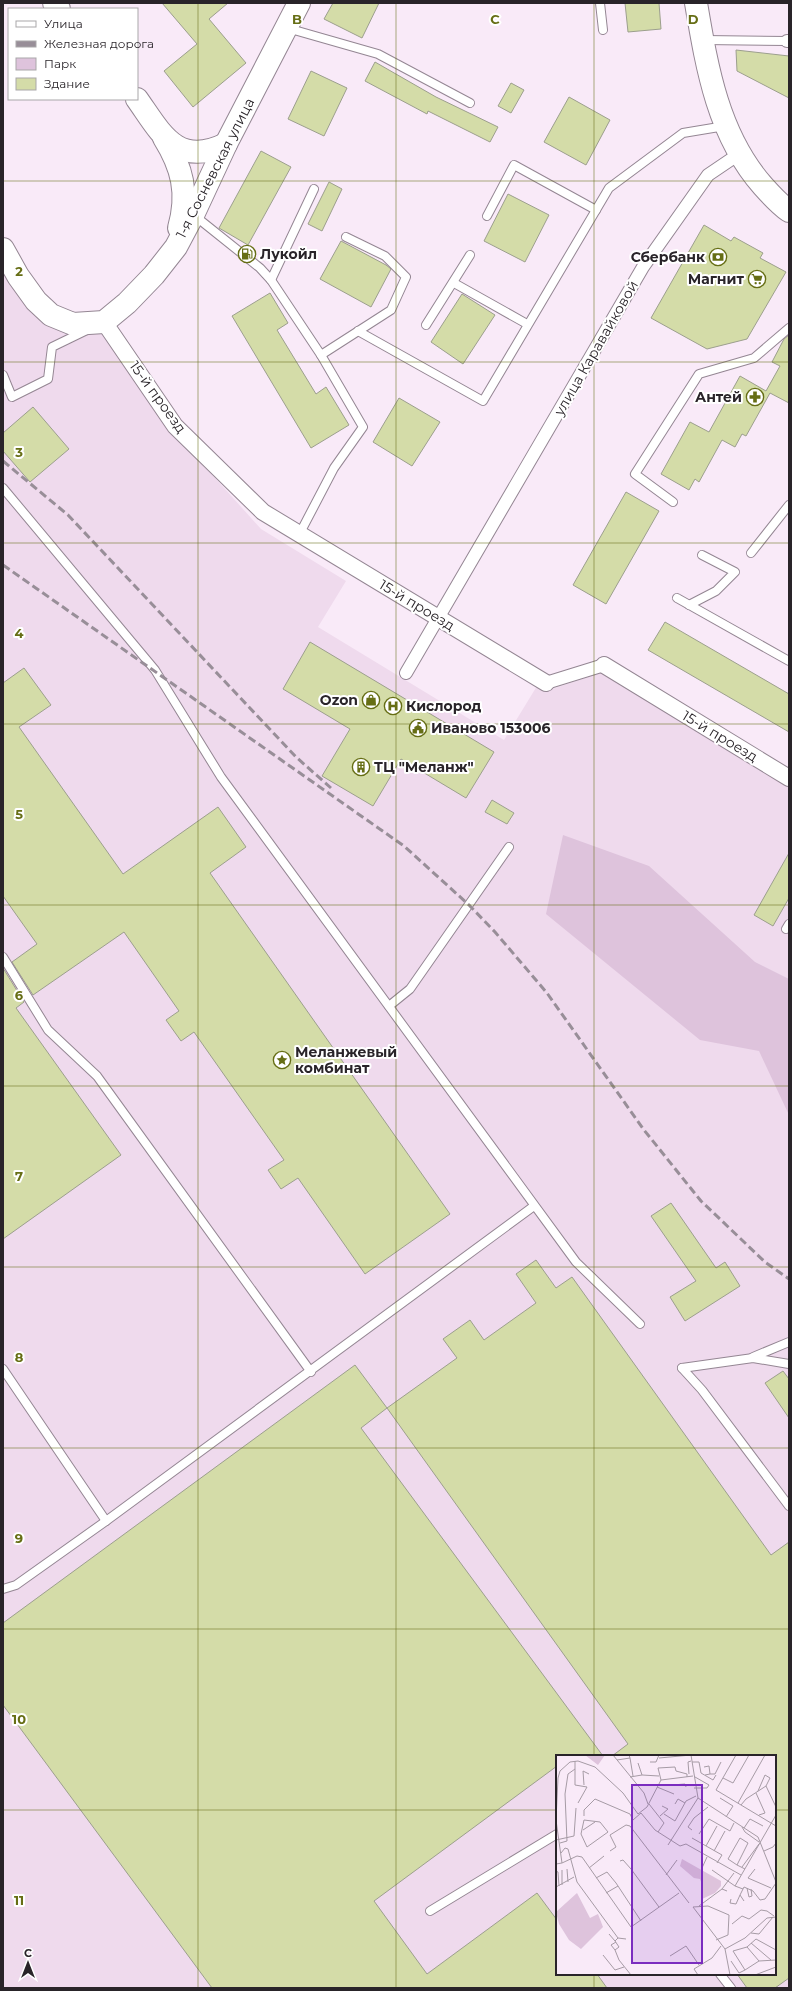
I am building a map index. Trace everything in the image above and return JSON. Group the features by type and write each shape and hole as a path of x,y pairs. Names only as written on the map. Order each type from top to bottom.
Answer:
{"main road":[{"name":"1-я Сосневская улица","path":"104,322 127,303 154,275 168,255 176,247 193,215 226,144 299,3"},
{"path":"696,3 713,87 726,126 739,154 758,180 781,206 789,211"},
{"path":"138,100 164,138 179,167 184,198 181,220 168,255"},
{"path":"164,138 171,143 189,151 208,151 226,144"},
{"path":"3,249 18,276 36,300 51,314 73,324 104,322"}],"street":[{"name":"улица Каравайковой","path":"406,673 643,267 708,175 739,154"},
{"name":"15-й проезд","path":"104,322 175,426 263,512 546,683 604,665 789,778"}],"lane":[{"path":"600,3 603,30"},
{"path":"286,28 378,54 470,103"},
{"path":"703,40 788,41"},
{"path":"358,331 483,401 527,324 609,188 683,133 726,126"},
{"path":"487,216 514,165 596,210"},
{"path":"271,280 314,189"},
{"path":"193,215 260,268 271,280 321,355 363,427 334,468 300,533"},
{"path":"321,355 391,310 406,277 385,256 346,237"},
{"path":"426,325 454,283 470,254"},
{"path":"454,283 527,324"},
{"path":"3,375 12,397 48,379 52,347 104,322"},
{"path":"673,502 635,474 699,374 754,358 789,328"},
{"path":"3,488 155,670 221,777 576,1262 640,1324"},
{"path":"751,553 789,505"},
{"path":"690,606 716,591 735,572 702,554"},
{"path":"677,598 789,661"},
{"path":"389,1006 410,988 509,847"},
{"path":"3,957 48,1030 97,1076 311,1372"},
{"path":"3,1589 16,1585 106,1522 534,1206"},
{"path":"789,1342 753,1358 682,1368 702,1390 789,1506"},
{"path":"753,1358 789,1364"},
{"path":"3,1369 106,1522"},
{"path":"430,1911 556,1835"},
{"path":"721,1975 731,1988"}],"shaded area":[{"path":"3,252 33,301 103,326 170,428 261,529 346,581 318,627 504,740 537,686 546,691 603,672 789,784 789,1988 3,1988"}],"green space":[{"path":"563,835 649,866 755,962 789,979 789,1115 759,1051 700,1040 546,914"}],"building":[{"path":"162,3 228,3 209,19 246,63 193,107 164,71 197,44"},
{"path":"333,3 379,3 362,38 324,19"},
{"path":"625,3 659,3 661,29 628,32"},
{"path":"736,50 789,56 789,98 737,71"},
{"path":"375,62 436,97 498,127 490,142 428,111 427,114 365,81"},
{"path":"311,71 347,88 324,136 288,119"},
{"path":"511,83 524,90 511,113 498,106"},
{"path":"569,97 610,120 586,165 544,142"},
{"path":"261,151 291,167 248,245 219,228"},
{"path":"329,182 342,189 322,231 308,224"},
{"path":"508,194 549,215 525,262 484,241"},
{"path":"704,225 731,241 734,237 763,253 760,258 786,272 747,339 707,349 651,318"},
{"path":"341,241 391,269 371,307 320,279"},
{"path":"270,293 288,323 277,330 316,394 326,387 349,425 311,448 232,316"},
{"path":"462,294 495,315 463,364 431,342"},
{"path":"789,335 789,403 770,393 746,436 742,434 735,447 722,440 699,482 695,479 689,490 661,474 690,422 709,432 740,376 766,391 780,366 772,362 784,339"},
{"path":"399,398 440,422 412,466 373,442"},
{"path":"33,407 69,449 30,482 3,451 3,433"},
{"path":"626,492 659,511 606,604 573,585"},
{"path":"665,622 789,694 789,732 648,650"},
{"path":"310,642 494,752 466,798 401,759 373,806 322,776 350,729 283,689"},
{"path":"24,668 51,705 19,727 123,874 218,807 246,847 210,873 450,1214 365,1274 298,1178 281,1189 268,1170 284,1160 194,1032 181,1041 166,1020 179,1011 124,932 33,995 12,962 37,944 3,896 3,683"},
{"path":"492,800 514,813 507,824 485,812"},
{"path":"789,853 789,898 773,926 754,915"},
{"path":"3,968 24,1002 16,1008 121,1155 3,1239"},
{"path":"671,1203 716,1268 725,1262 740,1286 685,1321 670,1297 696,1281 651,1216"},
{"path":"536,1260 556,1288 572,1277 771,1555 789,1542 789,1978 775,1988 747,1988 738,1975 776,1975 776,1755 613,1755 628,1744 387,1408 457,1358 443,1339 470,1320 484,1340 536,1303 516,1274"},
{"path":"355,1365 387,1408 361,1428 602,1755 556,1755 556,1767 374,1901 427,1974 537,1893 556,1919 556,1975 598,1975 607,1988 212,1988 3,1705 3,1623"},
{"path":"783,1371 789,1379 789,1418 765,1383"}],"railway":[{"path":"3,461 68,515 296,757 331,788"},
{"path":"3,565 404,846 469,905 495,932 547,993 644,1130 701,1201 765,1262 789,1279"}],"place":[{"name":"Лукойл","path":"247,254"},
{"name":"Сбербанк","path":"718,257"},
{"name":"Магнит","path":"757,279"},
{"name":"Антей","path":"755,397"},
{"name":"Ozon","path":"371,700"},
{"name":"Кислород","path":"393,706"},
{"name":"Иваново 153006","path":"418,728"},
{"name":"ТЦ \"Меланж\"","path":"361,767"},
{"name":"Меланжевый комбинат","path":"282,1060"}]}
